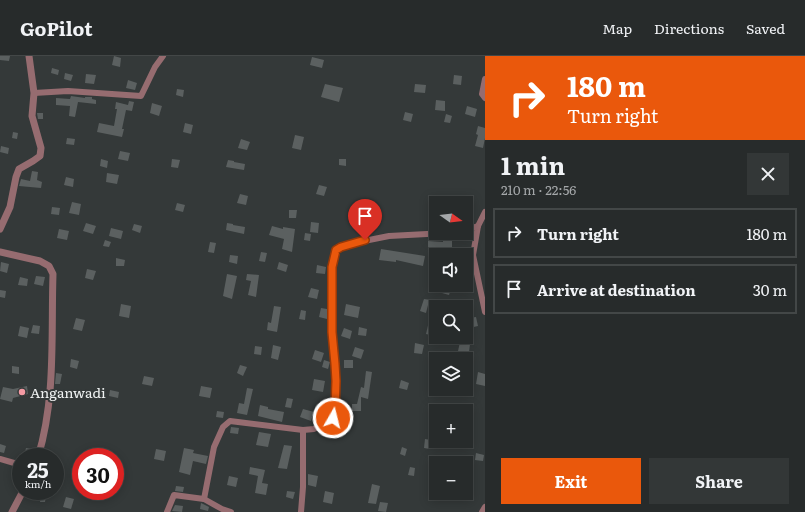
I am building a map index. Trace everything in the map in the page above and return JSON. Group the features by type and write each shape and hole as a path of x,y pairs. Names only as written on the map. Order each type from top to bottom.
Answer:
{"street":[{"path":"0,229 10,207 19,168 40,156 41,148 32,116 34,93 29,56"},
{"path":"34,93 68,91 141,96 155,67 163,56"},
{"path":"485,79 482,94 485,98"},
{"path":"485,212 478,226 473,256 485,312"},
{"path":"473,228 478,226"},
{"path":"204,499 214,447 223,427 230,421 303,430 314,429 333,418 335,411 335,364 331,298 332,267 336,250 349,244 389,236 429,234"},
{"path":"0,252 40,261 48,266 52,274 51,373 48,414 41,448"},
{"path":"301,512 303,487 303,430"},
{"path":"0,460 12,463"},
{"path":"167,512 174,495 204,499 222,509 231,512"},
{"path":"12,512 18,500"},
{"path":"482,512 485,508"}],"building":[{"path":"0,56 10,56 9,61 0,60"},
{"path":"114,56 121,58 120,67 112,65"},
{"path":"312,57 324,60 322,68 310,65"},
{"path":"52,68 59,70 58,75 51,73"},
{"path":"65,73 73,75 71,81 64,79"},
{"path":"86,74 96,75 94,84 85,83"},
{"path":"454,75 462,76 461,85 453,84"},
{"path":"128,80 137,83 135,90 126,88"},
{"path":"325,84 343,88 339,102 321,97"},
{"path":"415,84 426,85 425,93 414,92"},
{"path":"177,89 184,90 183,97 176,95"},
{"path":"71,96 85,98 92,97 92,99 96,100 96,104 78,102 75,117 69,116 70,106 56,105 56,98 70,99"},
{"path":"436,100 445,101 445,111 435,110"},
{"path":"129,101 134,102 132,111 126,110 122,137 97,132 99,123 114,126 117,109 115,109 116,102 128,105"},
{"path":"152,103 162,106 159,116 150,113"},
{"path":"467,106 477,109 475,117 465,114"},
{"path":"405,112 413,114 411,122 403,120"},
{"path":"37,113 43,113 43,119 38,119"},
{"path":"446,114 452,116 450,123 444,122"},
{"path":"185,123 193,125 191,134 183,132"},
{"path":"478,126 485,128 483,148 475,146 478,135 476,134"},
{"path":"13,132 18,133 17,139 12,138"},
{"path":"295,135 304,137 301,150 292,148"},
{"path":"67,138 75,139 74,145 66,144"},
{"path":"241,139 250,142 247,150 238,148"},
{"path":"1,146 9,148 8,154 0,152"},
{"path":"120,151 130,153 128,161 118,159"},
{"path":"101,159 108,161 107,168 100,166"},
{"path":"172,159 180,160 178,168 171,167"},
{"path":"339,159 346,159 346,166 339,165"},
{"path":"228,160 245,164 244,170 226,167"},
{"path":"32,171 38,172 37,180 42,182 41,188 19,186 21,179 30,181"},
{"path":"107,173 119,175 117,184 106,182"},
{"path":"66,177 74,179 73,187 64,185"},
{"path":"319,185 327,187 324,196 316,194"},
{"path":"240,194 248,196 246,205 237,203"},
{"path":"72,202 81,204 79,215 69,213"},
{"path":"177,203 185,205 183,212 175,210"},
{"path":"52,207 60,208 59,215 51,214"},
{"path":"289,210 297,210 296,218 289,218"},
{"path":"364,219 372,221 371,230 363,229"},
{"path":"311,222 319,223 318,233 310,232"},
{"path":"86,223 96,226 93,234 83,231"},
{"path":"227,223 245,227 244,234 226,230"},
{"path":"134,224 142,226 140,233 132,230"},
{"path":"272,226 283,229 283,227 295,229 292,252 282,249 284,239 269,235"},
{"path":"111,228 123,231 121,239 109,236"},
{"path":"59,229 69,231 67,240 57,238"},
{"path":"305,233 311,234 310,241 304,240"},
{"path":"105,240 111,242 109,247 103,246"},
{"path":"443,240 452,240 452,247 428,248 428,241 443,242"},
{"path":"210,242 216,243 214,253 208,252"},
{"path":"381,249 425,256 423,266 396,260 396,262 379,260"},
{"path":"261,252 267,253 265,262 259,261"},
{"path":"230,255 238,256 237,264 229,262"},
{"path":"116,258 125,260 124,266 116,266"},
{"path":"1,262 9,264 7,273 0,271"},
{"path":"279,262 288,265 286,272 277,269"},
{"path":"317,265 326,267 325,274 316,273"},
{"path":"87,269 96,271 93,280 85,278"},
{"path":"227,274 237,276 232,299 223,296"},
{"path":"247,274 259,275 256,297 248,295 251,281 246,280"},
{"path":"36,276 45,277 43,286 34,284"},
{"path":"20,277 28,279 27,286 18,285"},
{"path":"311,288 319,290 317,299 308,297"},
{"path":"0,290 6,291 5,298 0,297"},
{"path":"442,292 450,292 449,295"},
{"path":"424,299 431,300 429,300 429,306 426,313 420,311"},
{"path":"121,304 131,306 129,318 119,316"},
{"path":"346,304 360,307 358,318 344,315"},
{"path":"274,306 281,307 277,332 267,330 268,322 271,323"},
{"path":"321,308 327,309 327,319 319,317"},
{"path":"301,310 306,311 305,320 299,319"},
{"path":"473,317 476,317 478,326 473,327"},
{"path":"76,318 85,320 82,331 73,329"},
{"path":"429,321 429,335 426,334"},
{"path":"33,325 40,326 39,334 31,333"},
{"path":"20,326 29,328 27,338 18,336"},
{"path":"359,327 367,329 366,336 358,335"},
{"path":"344,328 352,331 350,339 341,336"},
{"path":"415,343 424,345 422,354 414,353"},
{"path":"460,344 470,344 469,352 458,351"},
{"path":"273,345 281,347 278,360 271,358"},
{"path":"255,346 262,347 261,355 254,354"},
{"path":"355,347 364,350 361,359 352,356"},
{"path":"315,350 324,353 321,362 312,359"},
{"path":"71,359 79,361 77,369 70,367"},
{"path":"324,360 330,362 328,369 322,367"},
{"path":"344,360 353,360 353,368 344,368"},
{"path":"240,365 247,367 243,376 237,373"},
{"path":"12,366 19,367 19,374 12,373"},
{"path":"366,371 372,372 368,399 361,397 361,411 352,411 352,404 357,404 361,387 364,388"},
{"path":"478,372 485,374 485,386 476,384"},
{"path":"56,373 62,374 60,384 55,384"},
{"path":"144,376 154,378 152,386 142,384"},
{"path":"314,379 325,381 323,392 312,390"},
{"path":"401,380 409,383 407,390 399,388"},
{"path":"27,386 28,394 13,398 12,402 0,399 3,387 13,389"},
{"path":"201,386 212,388 210,398 199,396"},
{"path":"247,388 253,389 247,415 237,413 239,403 244,404"},
{"path":"110,390 119,392 118,398 109,396"},
{"path":"287,398 293,399 291,408 285,407"},
{"path":"322,404 330,406 328,415 321,414"},
{"path":"260,405 268,407 268,409 284,412 282,422 258,416"},
{"path":"303,409 314,412 311,421 300,417"},
{"path":"217,411 224,412 223,418 216,417"},
{"path":"231,427 239,428 238,434 230,433"},
{"path":"259,432 271,434 268,447 256,445"},
{"path":"425,439 429,440 430,449 424,448"},
{"path":"0,444 6,446 4,453 0,452"},
{"path":"284,445 292,446 287,469 278,468"},
{"path":"402,447 407,449 405,456 400,454"},
{"path":"184,448 194,450 193,453 208,456 206,464 193,461 190,475 179,472"},
{"path":"156,449 166,451 164,461 154,459"},
{"path":"476,453 484,455 483,461 475,460"},
{"path":"250,467 265,470 262,483 268,484 266,495 255,493 258,476 249,474"},
{"path":"410,467 415,468 414,476 408,475"},
{"path":"308,474 318,476 316,487 308,485"},
{"path":"229,476 238,478 236,487 227,485"},
{"path":"372,484 380,486 376,504 368,503"},
{"path":"176,486 184,487 183,492 175,491"},
{"path":"287,491 295,492 293,499 286,497"},
{"path":"325,491 334,493 332,504 323,502"},
{"path":"66,497 74,500 71,509 63,507"},
{"path":"40,500 45,500 45,502 40,502"},
{"path":"380,502 388,503 386,512 378,511"},
{"path":"201,503 209,507 208,511 200,509"},
{"path":"175,505 183,506 182,512 172,511"}],"place":[{"name":"Anganwadi","path":"22,392"}],"route":[{"path":"333,418 335,411 336,381 331,298 333,259 336,250 341,247 365,240"}]}
